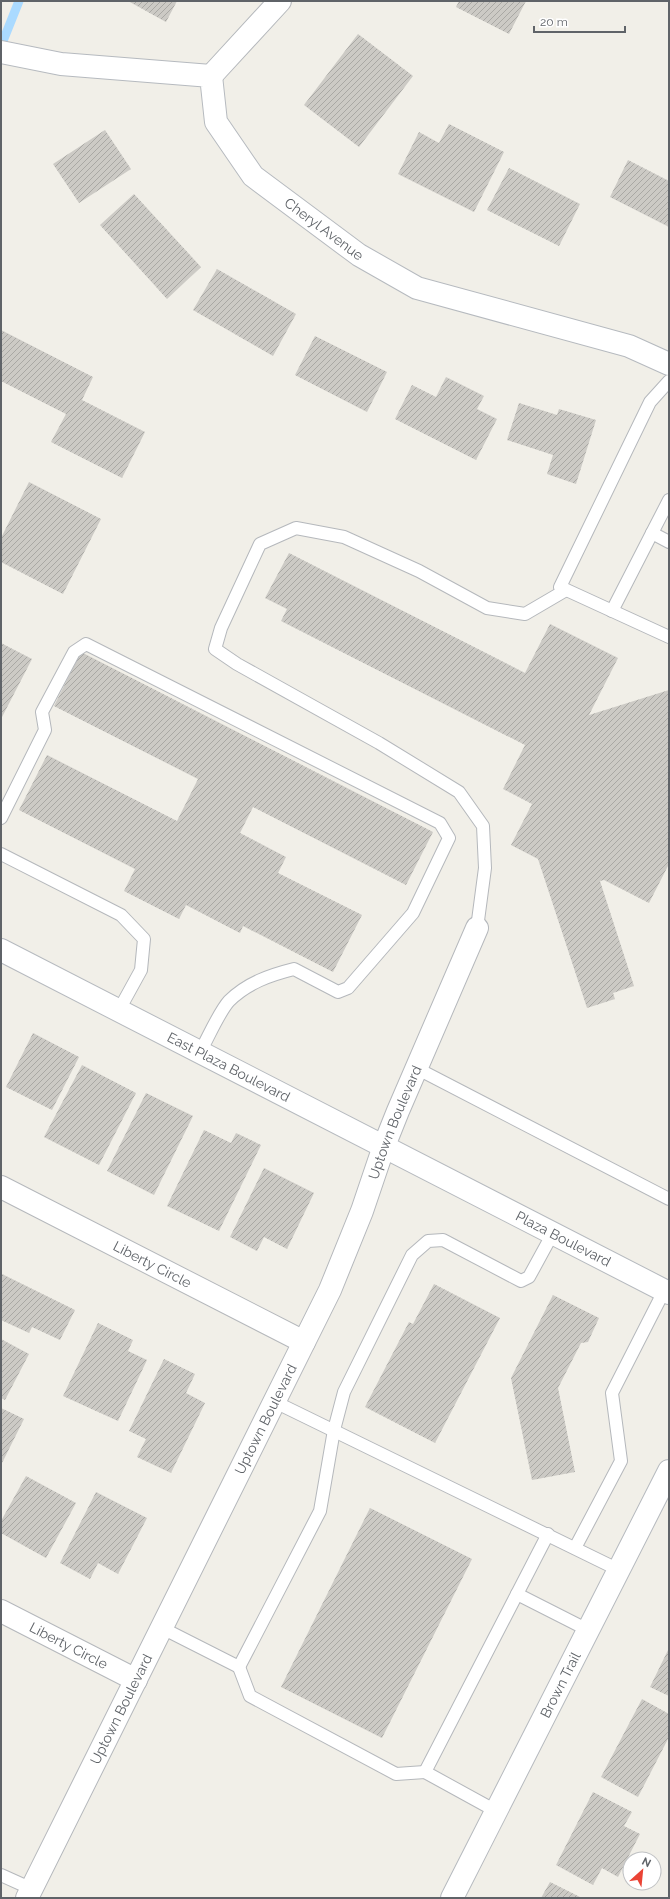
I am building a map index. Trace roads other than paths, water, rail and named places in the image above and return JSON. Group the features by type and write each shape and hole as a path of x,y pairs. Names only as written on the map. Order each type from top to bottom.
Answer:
{"street":[{"path":"21,56 61,64 211,76 280,1"},
{"name":"Cheryl Avenue","path":"211,76 216,122 252,176 359,255 417,288 629,346 669,364"},
{"name":"Uptown Boulevard","path":"29,1894 330,1290 360,1218 384,1146 477,928"},
{"name":"East Plaza Boulevard","path":"1,950 457,1184"},
{"name":"Plaza Boulevard","path":"457,1184 666,1292"},
{"name":"Liberty Circle","path":"1,1187 304,1342"},
{"name":"Brown Trail","path":"452,1898 669,1471"},
{"name":"Liberty Circle","path":"1,1611 136,1680"}],"lane":[{"path":"669,381 650,402 560,587 669,637"},
{"path":"612,611 669,500"},
{"path":"477,928 485,868 483,826 459,792 379,743 237,664 215,648 221,628 260,544 296,528 344,537 419,570 487,608 525,614 566,590"},
{"path":"652,533 669,542"},
{"path":"1,818 46,730 42,712 74,652 86,644 440,823 449,838 413,913 348,988 338,992 294,969 268,975 249,986 229,1002 200,1052"},
{"path":"1,854 121,915 144,940 141,970 119,1010"},
{"path":"416,1068 669,1199"},
{"path":"239,1667 320,1512 334,1430 347,1386 412,1255 428,1241 443,1240 521,1281 530,1277 553,1233"},
{"path":"576,1548 621,1461 612,1393 666,1292"},
{"path":"275,1402 619,1570"},
{"path":"425,1772 548,1534"},
{"path":"517,1594 588,1630"},
{"path":"162,1628 239,1667 250,1696 396,1774 425,1772 496,1811"},
{"path":"1,1875 29,1894"}],"waterway":[{"path":"1,46 19,1"}]}
